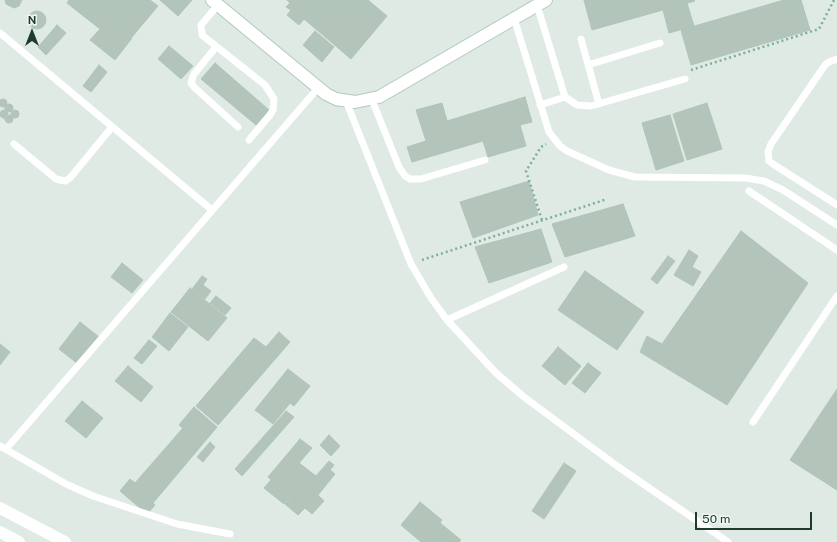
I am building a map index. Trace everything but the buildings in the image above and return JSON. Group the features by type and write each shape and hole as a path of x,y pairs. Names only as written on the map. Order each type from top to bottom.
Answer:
{"street":[{"path":"215,2 318,88 336,99 354,102 372,100 542,2"},
{"path":"0,508 65,542"},
{"path":"0,532 19,542"}],"lane":[{"path":"215,2 200,30 204,38 265,85 272,94 273,110 249,140"},
{"path":"542,2 565,97 570,102 584,107 599,104 685,79"},
{"path":"514,18 549,132 554,140 567,151 609,170 634,177 745,178 764,181 783,190 837,224"},
{"path":"0,33 212,210"},
{"path":"581,39 599,104"},
{"path":"588,65 660,43"},
{"path":"216,47 194,74 191,83 238,127"},
{"path":"837,59 825,65 771,144 768,152 772,164 837,205"},
{"path":"230,534 177,524 93,496 66,484 3,448 318,88"},
{"path":"540,105 565,97"},
{"path":"372,100 399,167 405,176 410,179 421,178 484,160"},
{"path":"346,101 411,264 431,298 447,320 496,373 524,396 617,466 728,542"},
{"path":"14,144 56,179 65,181 70,178 112,127"},
{"path":"749,191 837,250"},
{"path":"447,320 564,266"},
{"path":"753,422 837,296"}],"path":[{"path":"685,79 684,72 819,29 834,0"},
{"path":"542,220 526,171 541,147 554,140"},
{"path":"411,264 607,199"}]}
